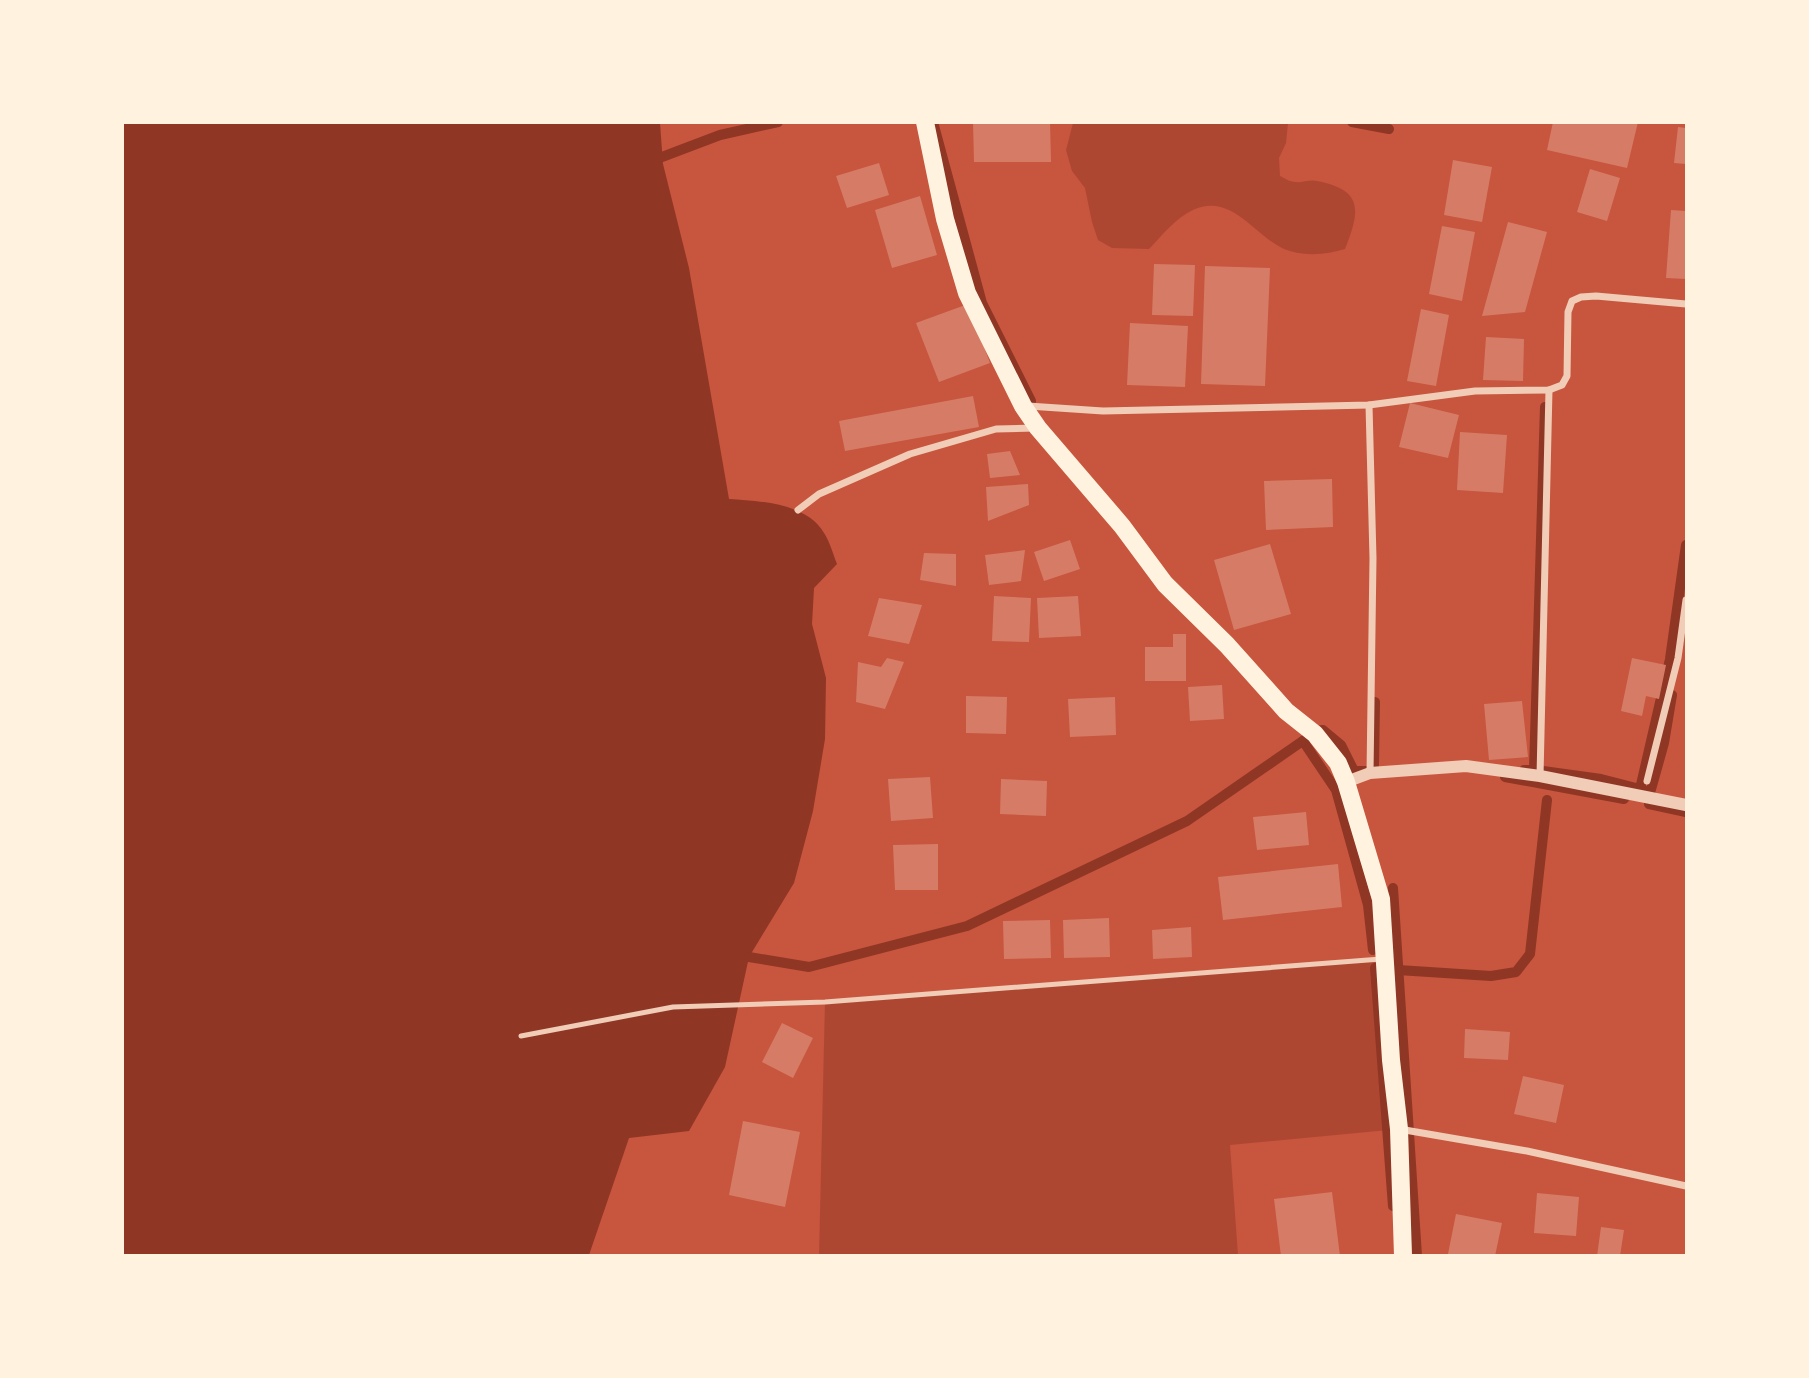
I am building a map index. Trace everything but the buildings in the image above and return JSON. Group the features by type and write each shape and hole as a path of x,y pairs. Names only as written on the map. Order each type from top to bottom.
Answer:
{"main road":[{"path":"925,122 945,219 967,293 1023,406 1166,584 1227,645 1286,711 1315,734 1338,763 1381,899 1391,1060 1399,1129 1403,1255"}],"street":[{"path":"1023,406 1103,411 1369,405 1475,391 1549,390 1562,385 1567,376 1568,312 1572,301 1596,296 1686,304"},
{"path":"1540,776 1549,390"},
{"path":"1369,405 1373,558 1370,773"},
{"path":"798,510 819,494 910,454 996,429 1038,428"},
{"path":"1647,781 1678,658 1686,600"},
{"path":"1346,782 1370,773 1466,766 1540,776 1686,805"},
{"path":"1399,1129 1527,1151 1686,1186"}],"lane":[{"path":"521,1037 673,1007 825,1002 1384,959"}],"shaded area":[{"path":"123,123 660,123 663,164 689,268 729,499 781,505 806,515 824,533 837,564 814,588 812,624 826,678 825,739 813,811 794,883 749,957 725,1067 689,1131 629,1138 589,1255 123,1256"},
{"path":"1073,123 1288,123 1286,143 1279,158 1280,176 1293,182 1314,181 1332,185 1350,196 1354,204 1354,224 1345,249 1314,254 1289,251 1230,211 1207,206 1180,218 1149,249 1112,248 1098,240 1085,188 1072,171 1066,150"},
{"path":"1384,959 1399,1129 1230,1145 1238,1255 819,1256 825,1002"}],"waterway":[{"path":"662,157 720,135 778,122"},
{"path":"933,122 982,303 1031,401"},
{"path":"1352,122 1389,129"},
{"path":"1524,770 1534,770 1545,407"},
{"path":"1543,771 1601,779 1640,789 1670,659 1686,545"},
{"path":"1640,789 1650,793 1664,743 1672,695"},
{"path":"1371,771 1374,765 1375,702"},
{"path":"1317,731 1323,730 1341,745 1354,771 1368,771"},
{"path":"749,957 809,967 967,926 1187,821 1307,738"},
{"path":"1303,741 1336,790 1368,905 1373,950"},
{"path":"1505,777 1624,799"},
{"path":"1398,970 1491,976 1516,972 1530,954 1547,800"},
{"path":"1649,804 1686,812"},
{"path":"1393,888 1417,1256"},
{"path":"1375,968 1393,1206"}]}
